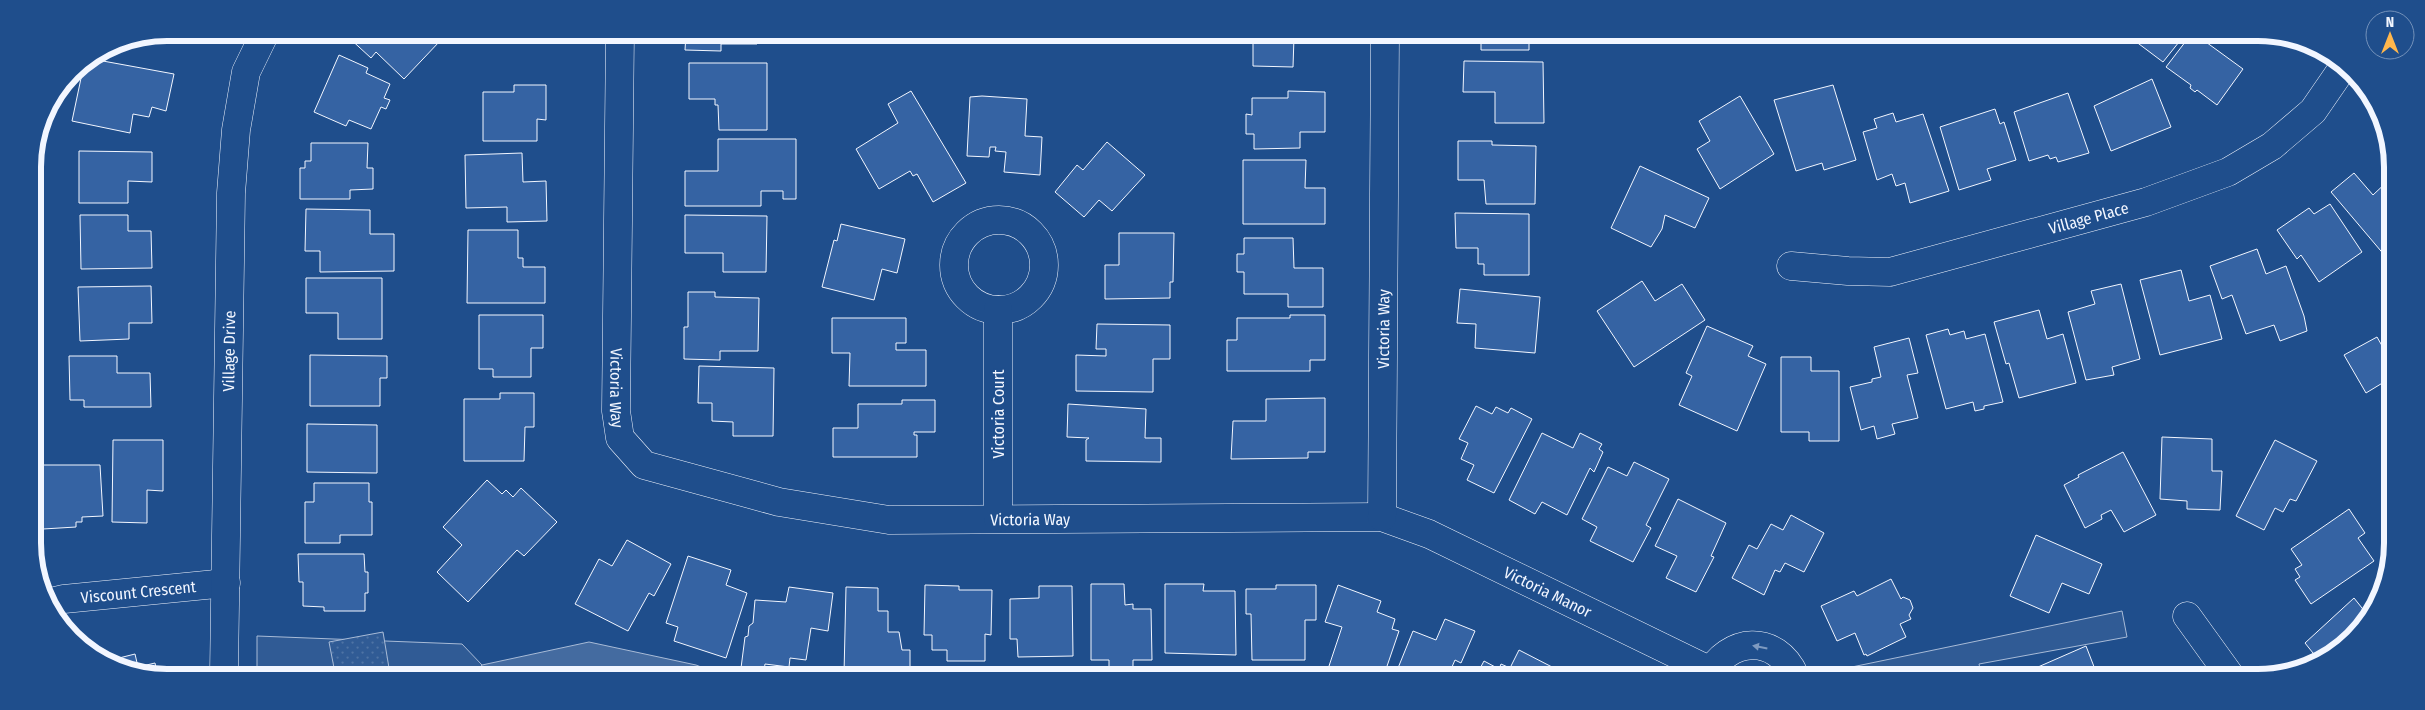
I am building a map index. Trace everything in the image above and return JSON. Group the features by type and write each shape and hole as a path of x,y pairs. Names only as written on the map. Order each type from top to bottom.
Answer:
{"street":[{"name":"Village Drive","path":"224,669 231,193 236,130 246,72 261,41"},
{"name":"Victoria Way","path":"620,41 616,411 620,438 644,465 779,502 889,520 1382,517 1385,41"},
{"name":"Village Place","path":"1791,266 1848,271 1890,272 2146,202 2228,172 2272,146 2313,111 2340,72"},
{"name":"Victoria Court","path":"998,310 998,518"},
{"name":"Victoria Manor","path":"1382,517 1429,534 1698,668"},
{"name":"Viscount Crescent","path":"55,601 226,583"},
{"path":"2188,616 2226,668"},
{"name":"Victoria Manor","path":"1712,668 1714,663 1726,652 1740,646 1756,645 1772,649 1787,661 1791,668"}],"shaded area":[{"path":"2122,611 2127,637 1979,664 1980,668 1846,668"},
{"path":"383,632 389,669 334,669 329,642"},
{"path":"257,636 462,644 482,665 479,669 257,669"},
{"path":"589,642 696,665 706,669 479,669 482,665"}],"building":[{"path":"352,41 440,41 404,79 376,52 371,58"},
{"path":"686,41 757,41 757,44 721,44 721,51 685,50"},
{"path":"1253,41 1294,41 1293,67 1253,66"},
{"path":"1481,41 1529,41 1529,50 1481,50"},
{"path":"2135,41 2180,41 2163,62"},
{"path":"2186,41 2204,41 2243,69 2217,105 2197,90 2195,92 2190,88 2191,85 2166,67"},
{"path":"339,55 368,68 366,73 390,84 384,98 390,100 386,109 381,107 371,129 349,120 346,126 314,112"},
{"path":"100,60 174,74 166,111 152,107 149,117 133,114 130,133 72,121 82,74"},
{"path":"1464,61 1543,62 1544,123 1495,123 1495,92 1463,92"},
{"path":"689,63 767,63 767,130 719,130 718,105 715,105 715,99 689,99"},
{"path":"2152,79 2171,127 2111,151 2094,106"},
{"path":"514,85 546,85 546,120 537,119 537,141 483,141 483,92 514,92"},
{"path":"1833,85 1856,160 1824,170 1822,163 1796,171 1774,100"},
{"path":"911,91 966,183 933,202 917,174 913,176 910,171 879,189 856,149 898,123 888,104"},
{"path":"1288,91 1325,92 1325,132 1300,132 1300,148 1254,149 1254,134 1246,134 1246,114 1252,115 1252,98 1288,98"},
{"path":"2068,93 2089,153 2058,162 2056,157 2050,159 2048,155 2029,161 2014,112"},
{"path":"1740,96 1774,154 1720,189 1697,149 1710,141 1699,121"},
{"path":"970,97 1027,99 1025,136 1042,137 1040,175 1004,172 1006,152 995,151 996,147 990,147 989,157 967,156"},
{"path":"1995,109 2000,124 2004,122 2016,160 1987,169 1991,180 1959,190 1940,127"},
{"path":"1893,113 1896,122 1923,114 1949,191 1910,203 1905,183 1896,186 1892,174 1877,180 1863,132 1877,128 1874,119"},
{"path":"718,139 796,139 796,199 783,199 783,191 761,191 761,206 685,206 685,171 718,171"},
{"path":"1458,141 1492,141 1492,145 1536,146 1535,204 1486,204 1484,180 1458,180"},
{"path":"1107,142 1145,175 1112,211 1099,200 1084,217 1055,192 1077,165 1083,170"},
{"path":"311,143 368,143 367,168 373,168 373,189 350,190 350,199 300,199 300,168 305,168 305,161 311,161"},
{"path":"79,151 152,152 152,182 128,181 128,203 79,203"},
{"path":"522,153 523,182 546,181 547,221 507,222 507,207 466,208 465,155"},
{"path":"1243,160 1306,160 1305,188 1325,188 1325,224 1243,224"},
{"path":"1640,166 1709,198 1695,228 1665,215 1662,229 1651,247 1611,228"},
{"path":"2354,173 2373,195 2384,185 2384,255 2331,192"},
{"path":"2330,204 2362,252 2319,282 2301,255 2297,259 2277,230 2309,208 2314,214"},
{"path":"306,209 370,210 370,234 394,234 394,271 320,272 320,251 305,251"},
{"path":"1455,213 1529,214 1529,275 1484,275 1484,264 1478,264 1478,248 1456,248"},
{"path":"80,215 128,215 128,231 151,231 152,268 81,269"},
{"path":"685,215 767,216 766,272 723,272 723,253 685,253"},
{"path":"841,224 905,239 897,273 882,269 874,300 822,287 834,240 837,241"},
{"path":"468,230 518,230 518,258 523,258 523,267 545,267 545,303 467,303"},
{"path":"1119,233 1174,233 1173,282 1170,282 1170,298 1105,299 1105,265 1119,265"},
{"path":"1244,238 1293,238 1294,268 1323,268 1323,307 1288,307 1288,294 1244,294 1244,272 1237,272 1237,254 1244,254"},
{"path":"2257,249 2266,274 2286,266 2304,316 2307,331 2280,341 2274,325 2246,334 2232,295 2222,299 2210,266"},
{"path":"2181,270 2189,301 2210,295 2222,339 2160,355 2140,280"},
{"path":"306,278 382,278 382,339 338,339 338,313 306,313"},
{"path":"1642,281 1655,301 1682,284 1705,320 1634,367 1597,311"},
{"path":"2121,284 2140,359 2112,367 2114,375 2086,380 2068,312 2095,304 2091,291"},
{"path":"151,286 152,323 129,323 129,339 80,341 78,287"},
{"path":"1460,289 1540,297 1535,353 1475,348 1476,324 1457,323"},
{"path":"688,292 715,292 715,297 759,298 758,351 720,351 720,360 684,359 684,327 688,327"},
{"path":"2039,310 2047,339 2063,334 2076,383 2019,398 2009,363 2006,364 1994,322"},
{"path":"479,315 543,315 543,348 531,348 531,377 493,377 493,369 479,369"},
{"path":"1290,315 1325,315 1325,360 1310,360 1310,371 1227,371 1227,340 1237,340 1237,318 1290,318"},
{"path":"832,318 906,318 906,343 896,343 896,350 926,350 926,386 849,386 850,353 832,353"},
{"path":"1097,324 1170,325 1170,359 1153,359 1153,392 1076,391 1076,355 1106,356 1106,349 1096,349"},
{"path":"1707,326 1753,346 1748,356 1766,364 1737,431 1679,405 1692,376 1686,373"},
{"path":"1948,329 1950,335 1964,331 1966,339 1985,334 2003,402 1984,406 1984,409 1975,411 1973,402 1946,409 1926,335"},
{"path":"2377,337 2384,349 2384,382 2366,393 2344,355"},
{"path":"1909,338 1918,373 1907,375 1918,418 1892,424 1895,434 1877,439 1874,426 1861,430 1850,387 1872,382 1872,379 1881,377 1874,347"},
{"path":"310,355 387,356 387,378 380,378 380,406 310,406"},
{"path":"69,356 117,356 117,373 150,373 151,407 84,407 84,400 70,400"},
{"path":"1781,357 1811,357 1811,371 1839,371 1839,441 1809,441 1809,432 1781,432"},
{"path":"699,366 774,368 773,436 733,436 733,422 712,421 712,403 698,403"},
{"path":"500,393 534,393 534,427 525,427 524,461 464,461 464,399 500,399"},
{"path":"1325,398 1325,452 1308,452 1308,458 1231,459 1233,421 1266,421 1266,399"},
{"path":"902,400 935,400 935,432 914,432 914,435 917,435 917,457 833,457 833,428 858,428 858,404 902,404"},
{"path":"1068,404 1146,409 1145,438 1161,438 1161,462 1086,461 1086,440 1089,438 1067,437"},
{"path":"1476,406 1492,414 1496,407 1508,413 1511,408 1532,419 1494,493 1467,480 1474,465 1461,459 1468,443 1459,439"},
{"path":"307,424 377,425 377,473 307,472"},
{"path":"1542,433 1573,448 1580,433 1602,444 1599,449 1603,452 1594,472 1590,468 1567,515 1542,502 1535,514 1509,500"},
{"path":"2162,437 2212,439 2212,471 2222,471 2220,510 2187,509 2187,501 2160,499"},
{"path":"113,440 163,440 163,491 147,490 147,523 112,522"},
{"path":"2275,440 2317,461 2296,501 2290,499 2283,512 2275,508 2264,530 2236,516"},
{"path":"2123,452 2156,515 2124,532 2111,510 2101,515 2102,519 2085,528 2064,485 2079,477 2078,475"},
{"path":"1634,462 1669,479 1646,525 1651,528 1633,562 1590,541 1597,527 1582,519 1608,467 1627,476"},
{"path":"43,465 100,465 103,516 82,517 82,522 76,522 76,527 43,529"},
{"path":"487,480 502,494 506,490 513,497 521,488 557,522 524,556 517,550 468,602 437,572 462,545 443,527"},
{"path":"314,483 369,483 369,502 372,502 372,535 340,535 340,543 305,543 305,502 314,502"},
{"path":"1678,499 1726,523 1711,556 1714,557 1696,592 1666,578 1677,556 1655,546"},
{"path":"2349,509 2365,533 2358,538 2374,561 2311,604 2295,580 2300,577 2295,569 2302,565 2291,549"},
{"path":"1791,515 1824,533 1804,572 1785,563 1780,572 1775,570 1764,595 1732,578 1749,545 1757,549 1771,524 1783,530"},
{"path":"2036,535 2102,564 2089,594 2062,583 2049,613 2010,596"},
{"path":"627,540 671,564 654,596 649,593 628,631 575,604 599,559 612,566"},
{"path":"298,554 364,554 365,572 368,572 368,593 365,593 365,611 324,611 324,607 303,606 303,582 299,582"},
{"path":"688,556 731,570 726,585 747,593 726,658 674,641 678,627 666,623"},
{"path":"1891,579 1901,599 1903,597 1910,600 1913,608 1909,615 1911,619 1900,624 1906,637 1867,656 1866,654 1864,655 1855,633 1837,641 1821,606 1854,591 1857,596"},
{"path":"1091,584 1124,584 1125,605 1133,604 1133,609 1151,609 1152,660 1133,660 1133,667 1109,667 1109,660 1091,660"},
{"path":"1165,584 1204,584 1203,591 1235,591 1236,655 1165,653"},
{"path":"925,585 959,586 959,590 992,590 991,635 985,634 985,661 947,661 947,650 932,650 932,635 924,635"},
{"path":"1276,585 1316,585 1316,620 1305,620 1305,660 1252,660 1251,614 1246,614 1246,589 1276,589"},
{"path":"1338,585 1381,601 1377,612 1395,619 1392,629 1399,631 1386,668 1336,668 1329,666 1342,627 1325,622"},
{"path":"1039,586 1072,586 1073,656 1018,657 1017,639 1010,639 1010,599 1039,598"},
{"path":"789,587 833,593 828,631 811,628 806,660 790,658 789,667 765,664 764,669 741,668 745,637 748,636 749,626 753,623 755,600 786,602"},
{"path":"846,587 878,588 878,611 888,611 888,632 899,632 902,650 910,650 910,669 844,669"},
{"path":"2354,598 2364,611 2353,626 2335,643 2315,655 2305,643"},
{"path":"1445,619 1475,631 1461,663 1455,660 1451,668 1398,668 1413,631 1436,640"},
{"path":"2086,646 2095,668 2035,668"},
{"path":"1519,650 1554,668 1499,668 1501,664 1510,668"},
{"path":"135,654 138,665 126,662 117,658"},
{"path":"1484,661 1498,668 1480,668"},
{"path":"155,663 156,668 142,666"}]}
